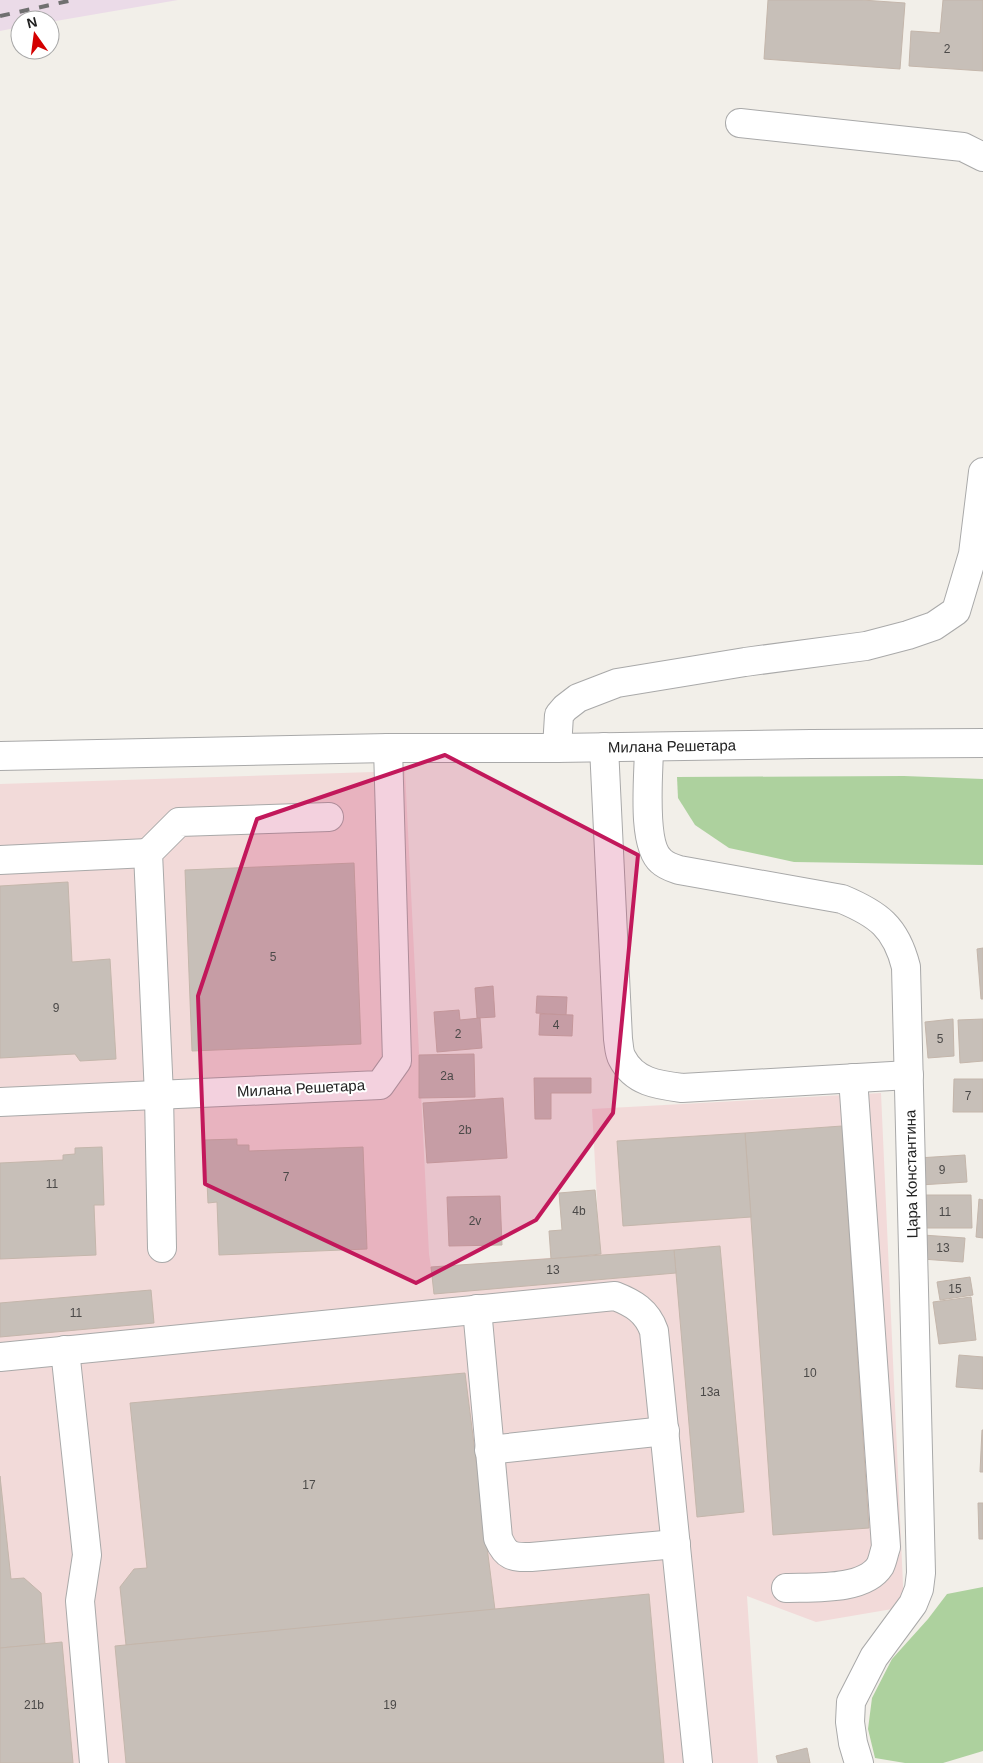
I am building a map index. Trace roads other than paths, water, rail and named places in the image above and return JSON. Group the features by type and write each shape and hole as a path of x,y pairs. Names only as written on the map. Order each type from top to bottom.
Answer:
{"street":[{"path":"740,123 963,147 983,157"},
{"path":"557,748 559,715 565,708 578,698 617,683 745,662 866,646 934,626 956,611 973,554 983,472"},
{"name":"Милана Решетара","path":"0,756 388,748 557,748 810,744 970,744 983,752"},
{"path":"604,747 618,1039 621,1057 634,1074 655,1084 682,1088 909,1075"},
{"name":"Цара Константина","path":"649,747 649,832 654,852 660,861 678,870 842,899 866,909 884,923 902,951 906,967 921,1573 919,1589 913,1604 874,1657 851,1702 850,1722 859,1763"},
{"name":"Милана Решетара","path":"0,1102 380,1085 397,1061 388,748"},
{"path":"0,860 148,853 179,822 329,817"},
{"path":"148,853 162,1248"},
{"path":"786,1588 849,1585 864,1579 879,1566 886,1547 853,1078"},
{"path":"0,1357 615,1296 631,1302 640,1308 654,1331 698,1763"},
{"path":"477,1309 498,1538 503,1550 513,1557 532,1557 676,1544"},
{"path":"65,1350 87,1555 80,1601 94,1763"},
{"path":"489,1450 664,1430"}],"railway":[{"path":"0,16 73,0"}]}
